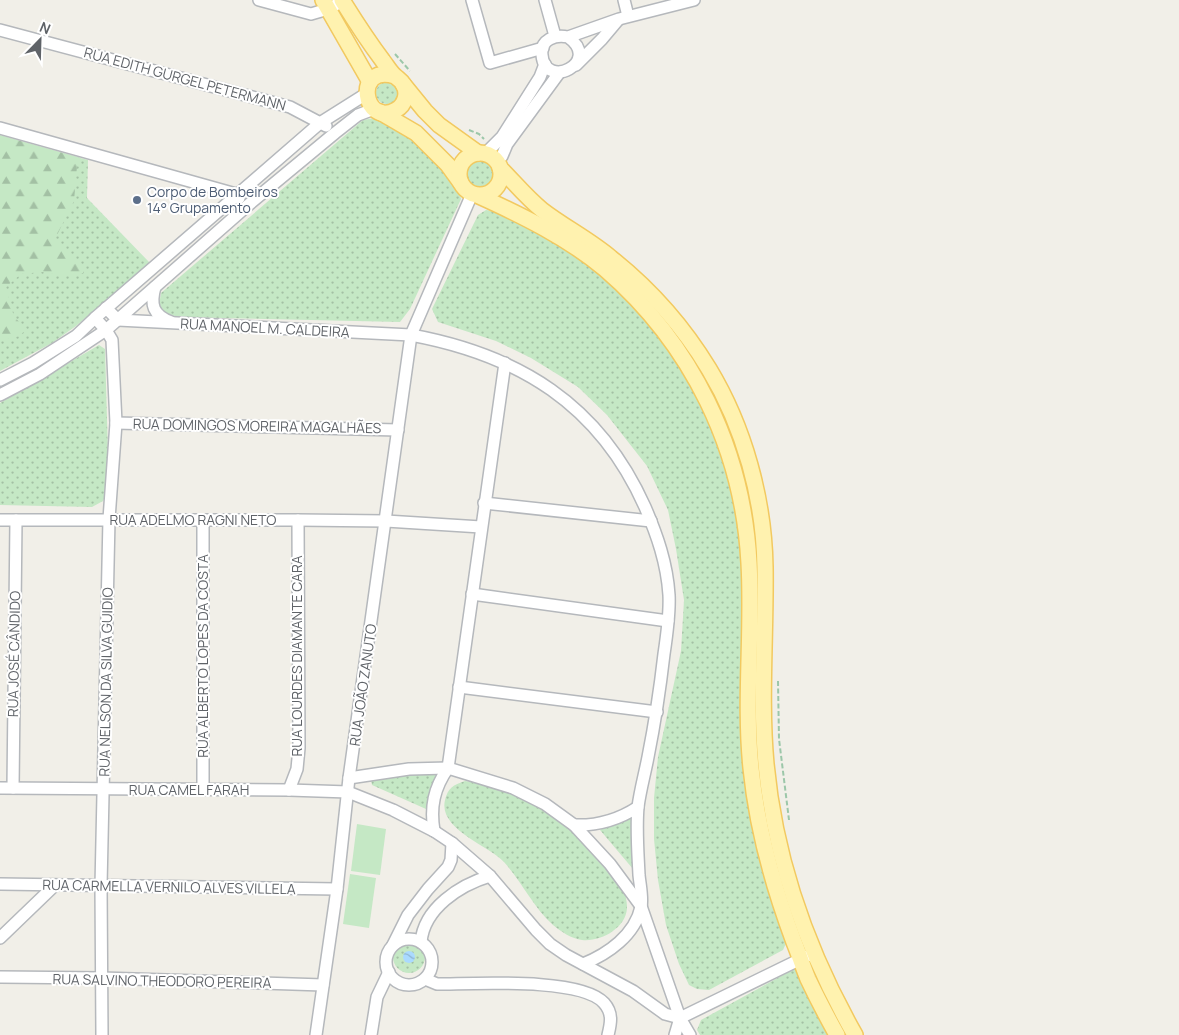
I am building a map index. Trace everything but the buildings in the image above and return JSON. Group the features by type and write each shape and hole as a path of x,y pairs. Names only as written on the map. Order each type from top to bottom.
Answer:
{"main road":[{"path":"342,0 364,37 404,79 425,111 439,126 490,157 541,209 610,257 657,300 695,347 710,371 733,416 750,468 763,534 765,565 765,741 770,796 783,861 822,972 855,1035"},
{"path":"326,4 368,88 368,101 377,110 416,133 471,191 543,227 604,268 652,318 682,356 696,378 718,422 735,472 744,509 749,565 749,742 755,798 768,865 800,959 837,1035"},
{"path":"368,88 381,74 404,79"},
{"path":"377,110 387,113 393,112 404,103 406,90 404,79"},
{"path":"472,155 490,157 502,175 497,188 486,195 471,191 459,176 462,164 472,155"}],"street":[{"path":"259,0 311,14 326,4 342,0"},
{"path":"472,0 490,63 543,48"},
{"path":"545,0 556,36"},
{"path":"624,0 624,18 575,66 565,72 559,72 552,71 545,64 542,59 543,48 550,39 556,36 568,37 624,18 694,0"},
{"name":"RUA EDITH GURGEL PETERMANN","path":"0,30 290,107 335,133"},
{"path":"568,37 578,47 578,60 575,66"},
{"path":"490,157 540,77 545,64"},
{"path":"490,157 502,156 507,144 559,72"},
{"path":"0,380 33,363 76,336 236,194 320,123 368,88"},
{"path":"0,395 40,374 106,330 247,206 335,133 358,115 377,110"},
{"path":"0,128 236,194 247,206"},
{"name":"RUA JOÃO ZANUTO","path":"316,1035 411,335 471,191"},
{"path":"155,287 152,298 157,314 175,323"},
{"path":"106,308 118,320"},
{"path":"95,318 106,330"},
{"name":"RUA MANOEL M. CALDEIRA","path":"118,320 411,335 443,341 467,348 505,364 544,384 579,411 609,443 633,480 651,520 660,544 669,595 668,621 657,712 638,807 638,857 641,906"},
{"name":"RUA NELSON DA SILVA GUIDIO","path":"102,1035 101,886 109,520 116,423 112,340 106,330"},
{"path":"434,831 432,814 434,798 442,777 448,768 505,364"},
{"name":"RUA DOMINGOS MOREIRA MAGALHÃES","path":"116,423 398,430"},
{"path":"484,503 651,520"},
{"name":"RUA ADELMO RAGNI NETO","path":"0,520 298,520 481,527"},
{"name":"RUA JOSÉ CÂNDIDO","path":"13,788 16,520"},
{"name":"RUA LOURDES DIAMANTE CARA","path":"289,790 297,769 299,748 298,520"},
{"name":"RUA ALBERTO LOPES DA COSTA","path":"202,790 203,521"},
{"path":"472,594 668,621"},
{"path":"459,687 657,712"},
{"path":"350,778 409,769 448,768 513,788 545,804 574,826 610,864 641,906 680,1018 690,1035"},
{"name":"RUA CAMEL FARAH","path":"0,788 348,792"},
{"path":"348,792 392,810 452,842 490,876 550,944 566,955 633,992 665,1014 680,1018 815,952"},
{"path":"574,826 588,826 614,820 638,807"},
{"path":"393,945 404,939 421,942 429,951 432,963 425,978 420,982 408,985 397,981 389,972 386,961 390,950 408,916 452,860 452,842"},
{"path":"421,942 426,923 442,903 464,886 490,876"},
{"name":"RUA CARMELLA VERNILO ALVES VILLELA","path":"0,884 337,889"},
{"path":"0,938 55,885"},
{"path":"428,889 442,903"},
{"path":"583,964 596,959 619,942 632,925 641,906"},
{"path":"371,1035 377,997 389,972"},
{"name":"RUA SALVINO THEODORO PEREIRA","path":"0,977 102,978 323,985"},
{"path":"425,978 438,984 537,984 576,989 598,997 608,1007 611,1020 608,1035"},
{"path":"674,1035 680,1018"}],"path":[{"path":"390,49 402,60 404,79"},
{"path":"466,128 479,134 490,157"},
{"path":"778,680 779,739 789,824"}],"green space":[{"path":"383,82 391,82 398,89 398,97 391,104 383,104 376,97 376,89"},
{"path":"380,117 408,132 457,183 461,199 410,309 400,322 178,317 165,313 159,305 161,293 363,120"},
{"path":"0,135 81,158 77,166 74,201 54,241 84,266 83,273 64,276 42,272 21,274 6,287 14,317 27,329 19,336 0,341"},
{"path":"0,136 88,160 87,198 150,263 76,326 52,343 0,371"},
{"path":"481,160 491,164 495,174 491,184 481,188 471,184 467,174 471,164"},
{"path":"486,210 505,213 552,239 598,272 639,311 676,358 706,408 742,519 743,702 788,939 783,950 709,990 697,989 689,985 679,964 666,925 658,880 654,839 654,798 658,757 681,651 684,600 668,510 647,466 607,415 578,387 531,358 496,341 438,322 432,309 478,215"},
{"path":"99,345 105,349 109,489 103,501 92,507 0,505 0,403"},
{"path":"440,772 431,788 429,807 426,809 372,785 371,780 384,775"},
{"path":"465,781 491,785 516,793 550,812 573,828 607,864 619,880 626,898 627,908 622,922 604,936 589,940 570,936 553,925 539,910 504,862 466,836 449,820 445,810 446,796 457,784"},
{"path":"632,816 635,817 636,868 633,869 600,830"},
{"path":"357,824 386,829 380,875 351,871"},
{"path":"350,874 376,878 369,928 343,924"},
{"path":"409,941 415,942 420,946 424,951 424,963 420,968 415,972 409,973 403,972 398,968 394,963 393,957 394,951 398,946 403,942"},
{"path":"796,968 829,1035 700,1035 697,1030 701,1020"}],"water":[{"path":"409,951 415,957 409,963 403,957"}],"place":[{"name":"Corpo de Bombeiros 14° Grupamento","path":"137,200"}]}
